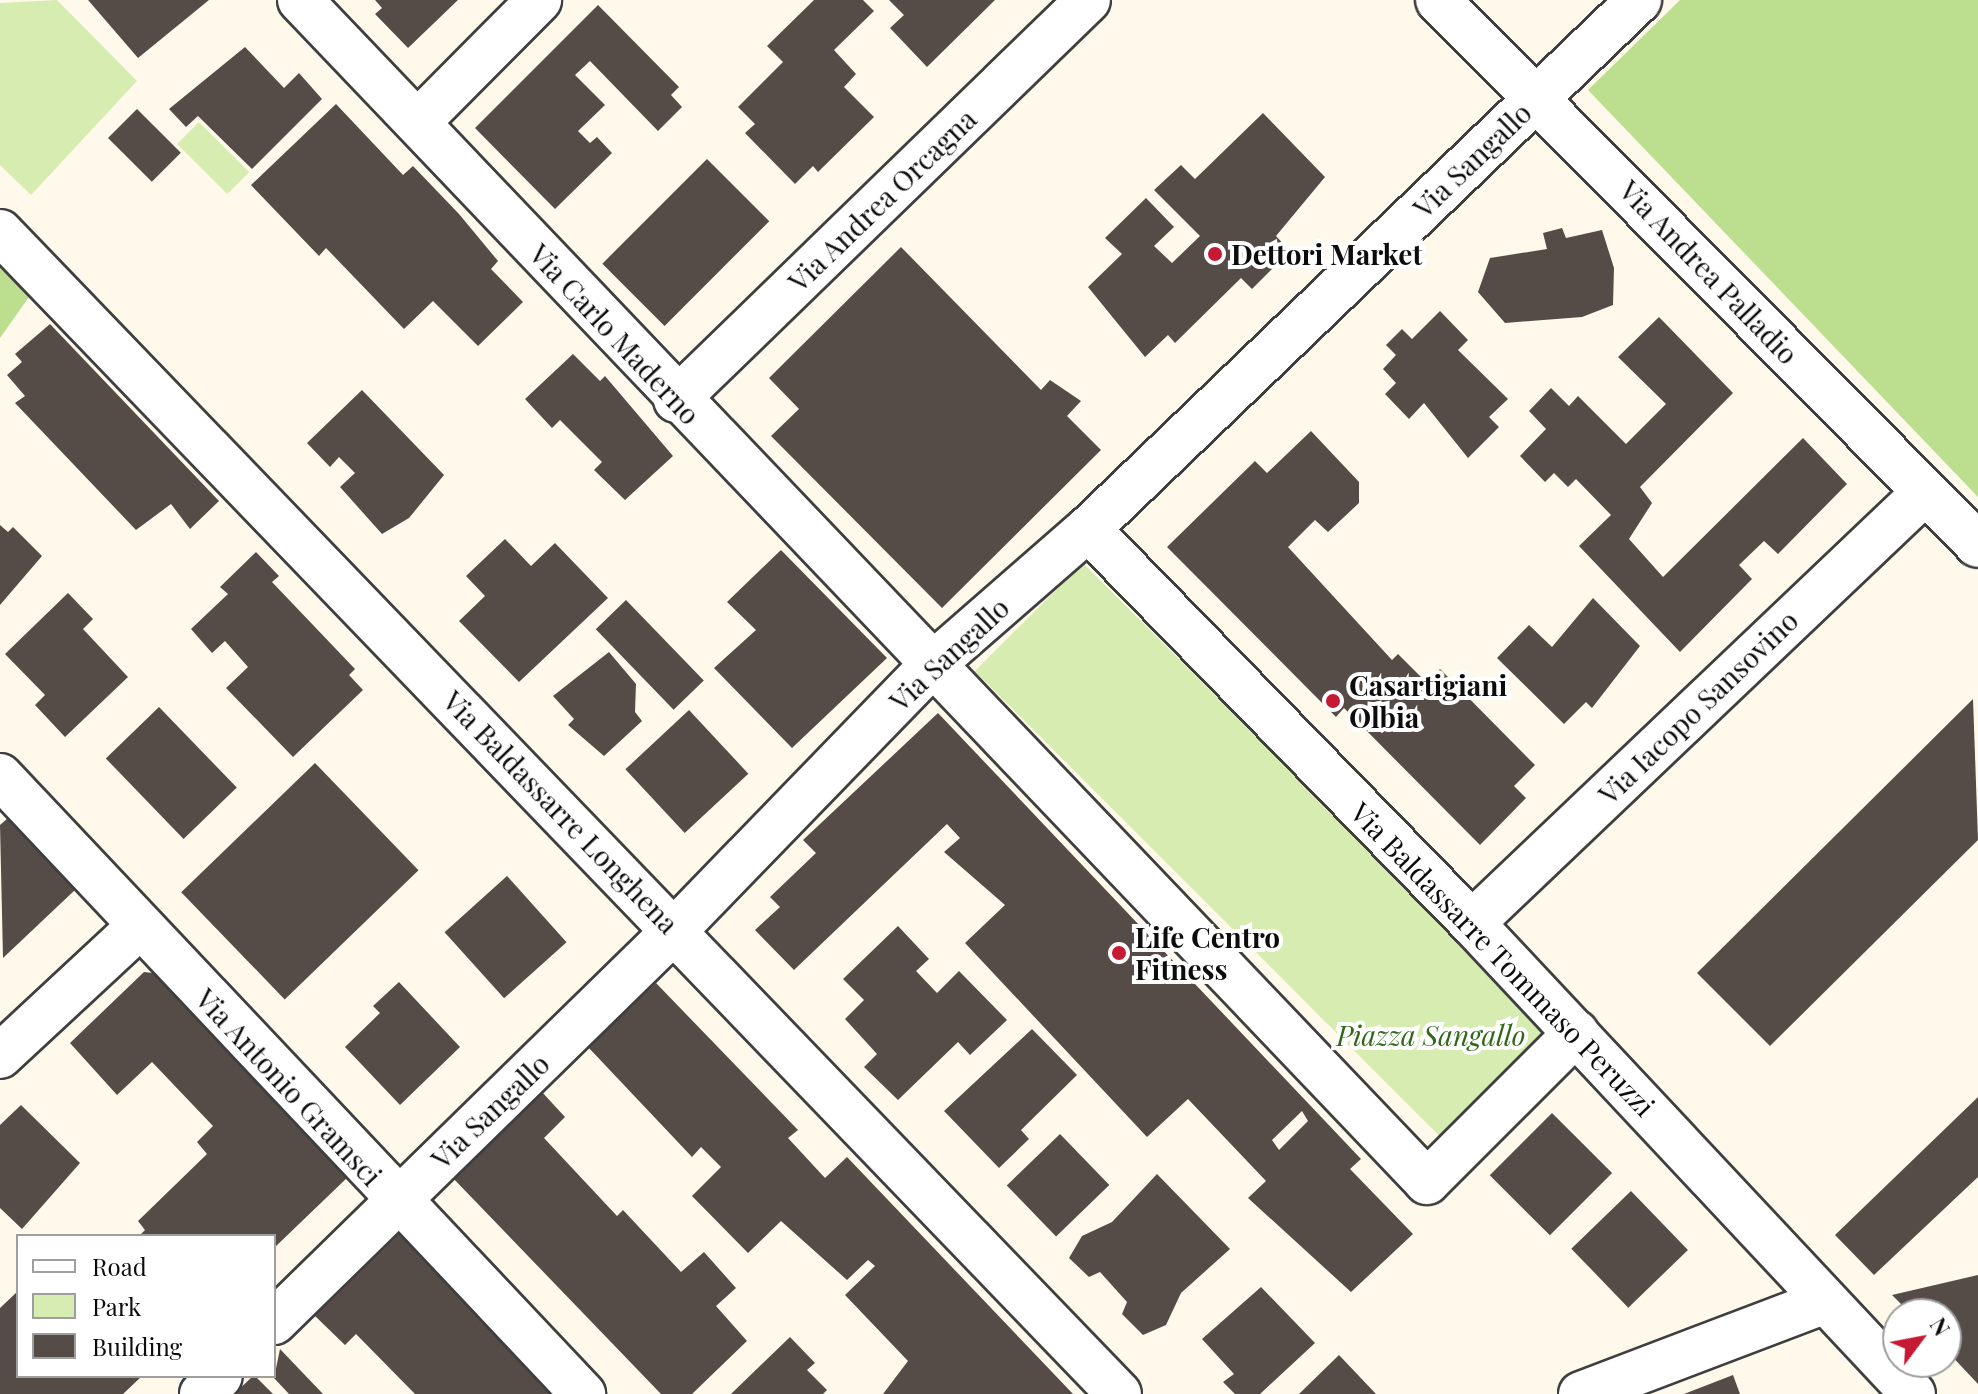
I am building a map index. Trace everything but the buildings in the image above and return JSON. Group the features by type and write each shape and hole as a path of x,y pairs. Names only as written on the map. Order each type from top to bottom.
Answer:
{"street":[{"name":"Via Carlo Maderno","path":"300,0 418,122 676,400 933,664"},
{"path":"418,122 539,0"},
{"name":"Via Andrea Orcagna","path":"676,400 1088,0"},
{"name":"Via Andrea Palladio","path":"1438,0 1538,97 1978,545"},
{"name":"Via Sangallo","path":"276,1320 675,930 933,664 1088,529 1639,0"},
{"name":"Via Baldassarre Longhena","path":"0,232 1119,1394"},
{"name":"Via Iacopo Sansovino","path":"1472,923 1925,492"},
{"name":"Via Baldassarre Tommaso Peruzzi","path":"1088,529 1472,923 1823,1302 1913,1394"},
{"path":"933,664 1427,1182 1576,1033"},
{"name":"Via Antonio Gramsci","path":"0,776 396,1201 583,1394"},
{"path":"0,1056 139,927"},
{"path":"1581,1394 1823,1302"},
{"path":"202,1394 218,1378"}],"green space":[{"path":"57,0 137,81 31,195 0,165 0,3"},
{"path":"1680,0 1978,0 1978,497 1588,90"},
{"path":"199,122 249,172 227,194 177,144"},
{"path":"0,267 29,297 0,338"},
{"name":"Piazza Sangallo","path":"1083,563 1552,1032 1444,1140 975,671"}],"place":[{"name":"Dettori Market","path":"1215,254"},
{"name":"Casartigiani Olbia","path":"1333,701"},
{"name":"Life Centro Fitness","path":"1119,953"}]}
